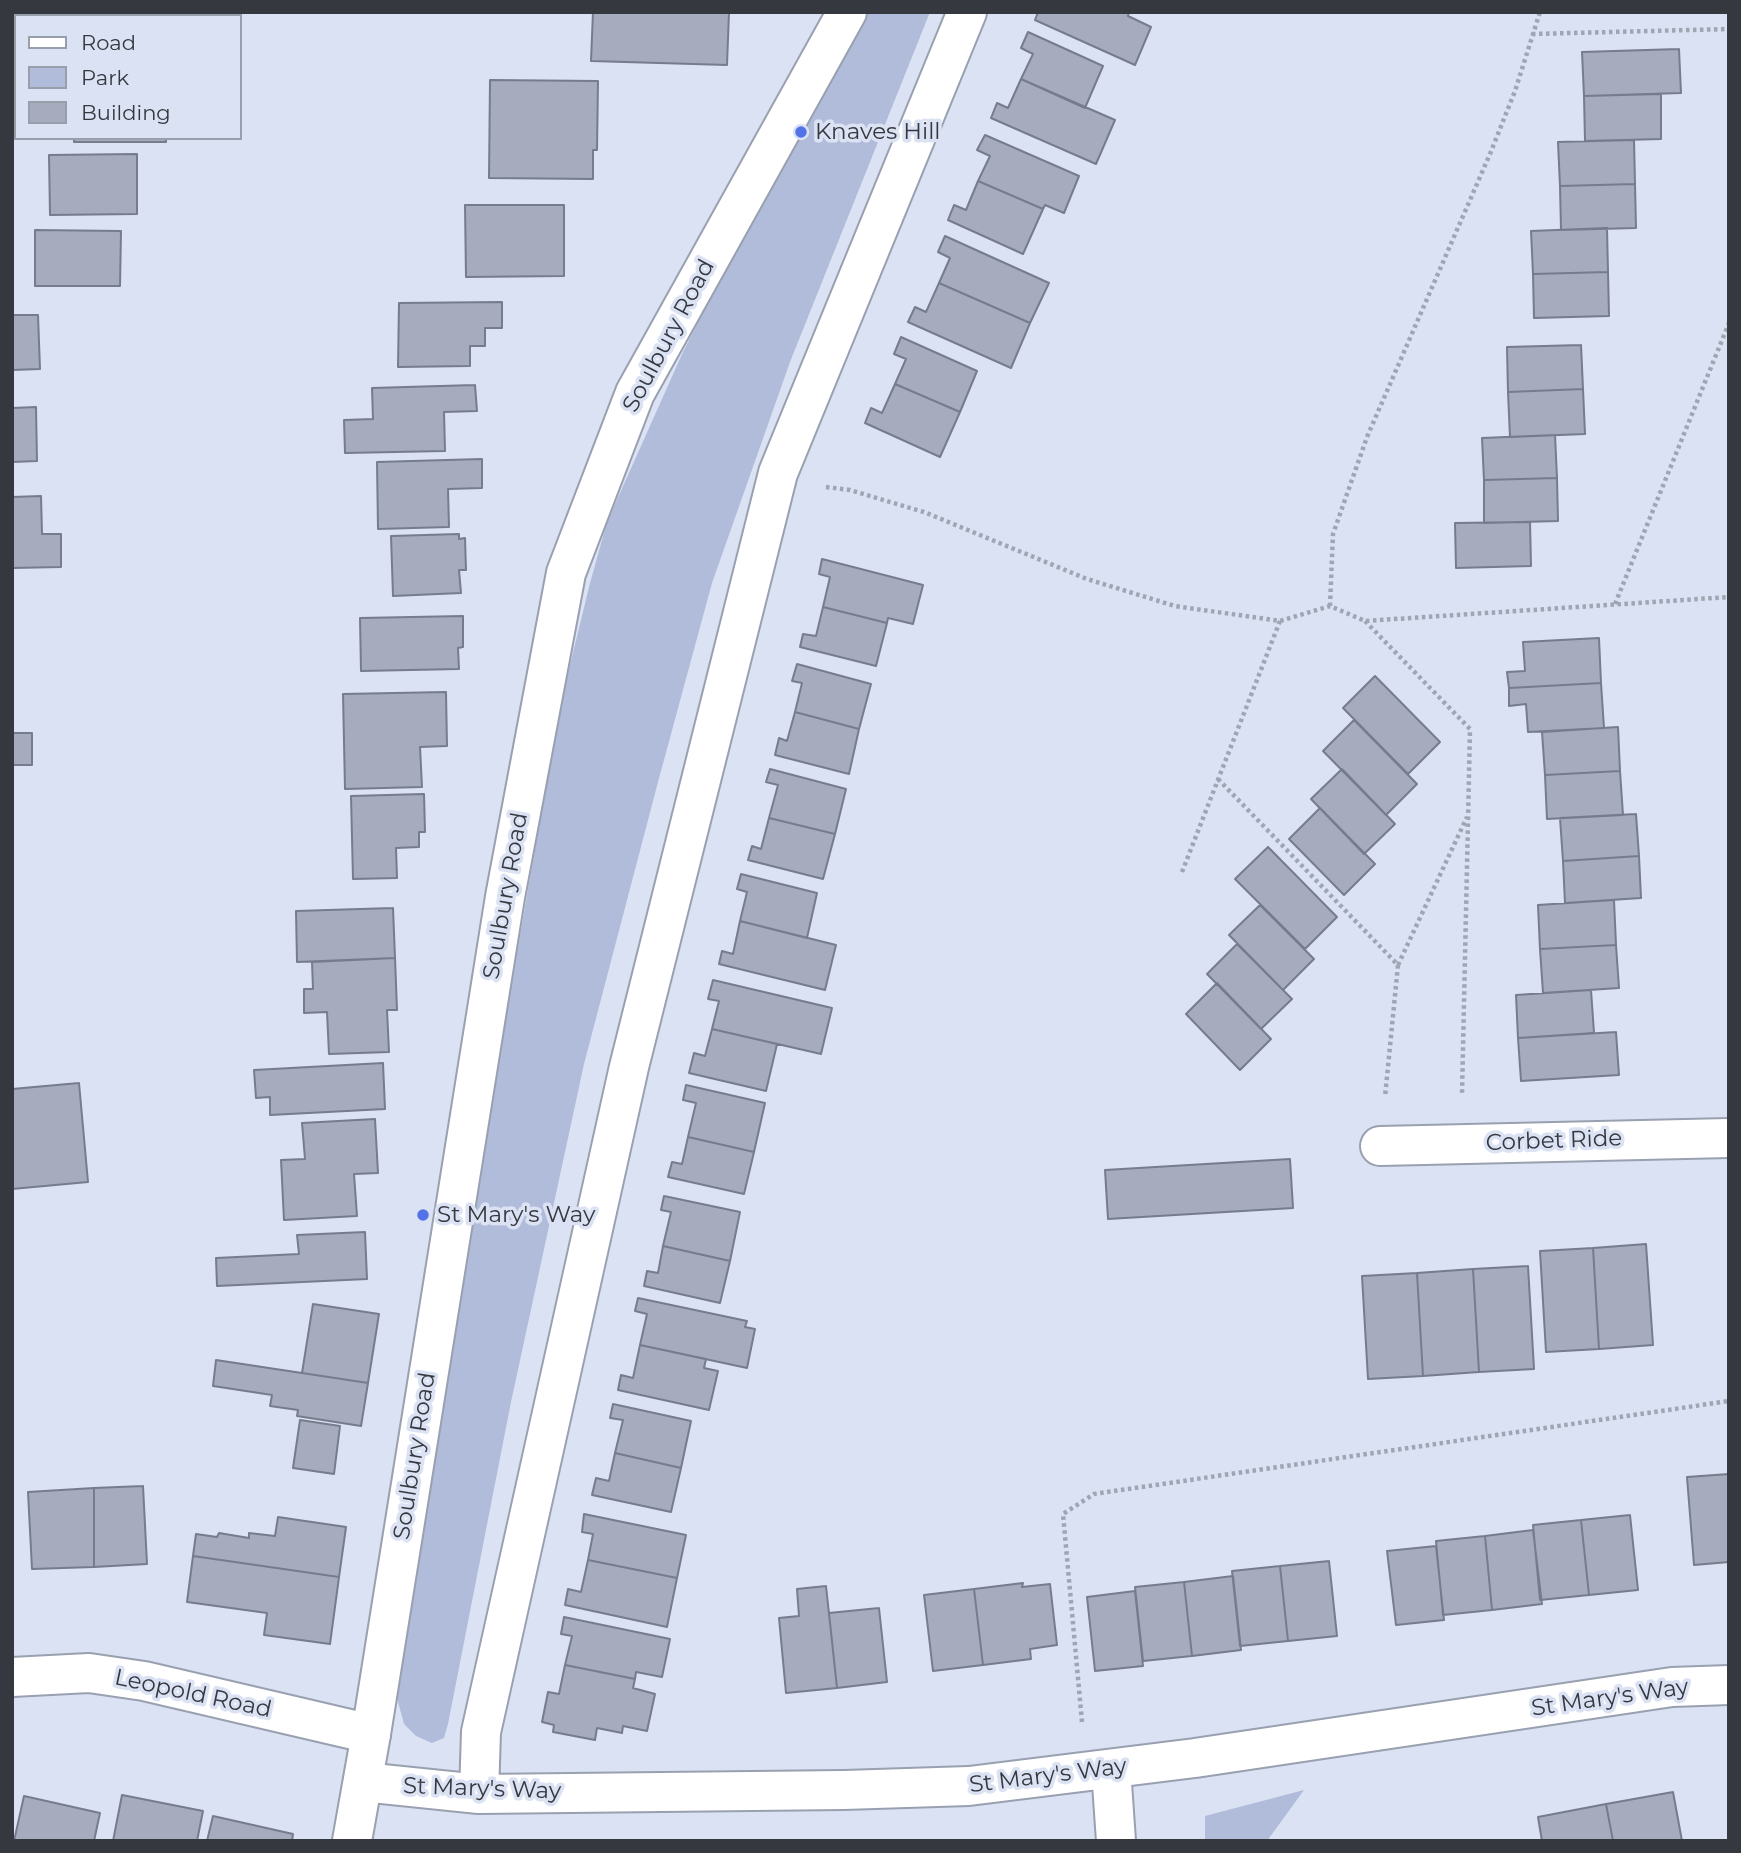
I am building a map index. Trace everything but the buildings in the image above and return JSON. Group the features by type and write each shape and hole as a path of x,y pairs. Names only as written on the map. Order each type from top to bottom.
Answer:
{"street":[{"name":"Soulbury Road","path":"352,1841 505,897 566,573 635,393 847,12"},
{"path":"479,1794 481,1732 629,1067 778,474 967,12"},
{"name":"Corbet Ride","path":"1380,1146 1729,1138"},
{"name":"Leopold Road","path":"12,1677 89,1673 144,1681 371,1734"},
{"name":"St Mary's Way","path":"363,1782 479,1794 968,1786 1195,1758 1672,1687 1729,1685"},
{"path":"1099,1770 1116,1841"}],"path":[{"path":"1330,606 1334,534 1367,437 1490,154 1515,91 1539,12"},
{"path":"1532,34 1729,29"},
{"path":"1615,604 1729,323"},
{"path":"778,474 799,483 850,490 924,512 1087,579 1175,607 1280,621 1330,606 1365,621 1470,729 1461,1144"},
{"path":"1365,621 1729,597"},
{"path":"1182,872 1280,621"},
{"path":"1218,779 1398,965"},
{"path":"1380,1146 1398,965 1469,813"},
{"path":"1099,1770 1063,1514 1094,1494 1729,1401"}],"green space":[{"path":"863,12 930,12 790,362 712,583 584,1064 511,1402 448,1724 444,1738 432,1743 416,1736 404,1724 397,1698 509,999 560,706 590,583 607,522 683,352 745,229"},
{"path":"1304,1790 1267,1841 1205,1841 1205,1816"}],"place":[{"name":"Knaves Hill","path":"801,132"},
{"name":"St Mary's Way","path":"423,1215"}]}
